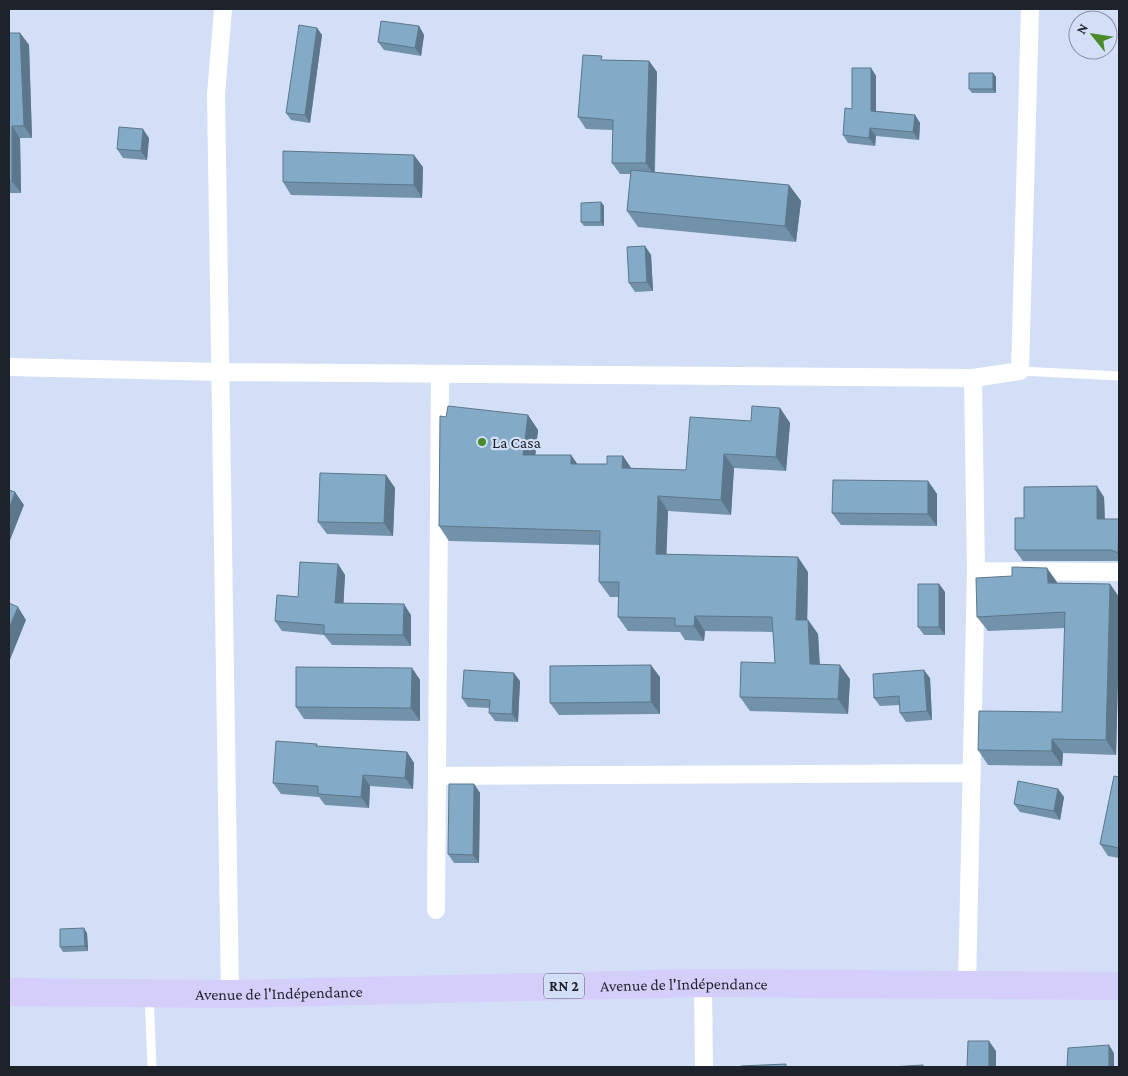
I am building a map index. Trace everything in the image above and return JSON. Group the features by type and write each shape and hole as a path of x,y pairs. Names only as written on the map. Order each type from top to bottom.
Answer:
{"main road":[{"name":"Avenue de l'Indépendance","path":"9,992 230,994 703,983 1119,986"}],"street":[{"path":"223,9 216,95 222,372 230,994"},
{"path":"9,367 222,372 973,378 1020,371 1030,9"},
{"path":"436,910 440,374"},
{"path":"967,986 970,773 976,571 973,378"},
{"path":"976,571 1119,572"},
{"path":"437,776 970,773"},
{"path":"703,983 704,1067"}],"lane":[{"path":"1020,371 1119,376"},
{"path":"149,993 152,1067"}],"building":[{"path":"381,21 419,26 415,48 378,42"},
{"path":"299,25 317,28 305,115 286,113"},
{"path":"9,33 20,33 24,126 12,126 12,181 9,181"},
{"path":"583,55 602,56 601,60 649,61 646,163 612,163 613,120 578,117"},
{"path":"852,68 871,68 871,111 915,115 913,132 870,128 869,138 843,135 845,108 852,109"},
{"path":"969,73 993,73 993,89 969,89"},
{"path":"119,127 143,129 141,151 117,149"},
{"path":"283,151 414,155 414,185 283,182"},
{"path":"631,170 789,185 785,226 627,211"},
{"path":"601,202 601,222 581,222 581,203"},
{"path":"645,246 647,282 629,283 627,247"},
{"path":"448,406 528,415 523,455 571,455 571,464 607,464 607,456 623,456 622,468 686,470 690,417 751,421 752,406 780,408 776,457 724,454 721,500 658,496 656,554 798,557 796,620 808,620 810,664 840,665 838,699 740,697 741,662 775,663 772,617 695,616 694,626 675,626 675,618 618,617 619,582 599,582 600,531 439,526 440,416 446,417"},
{"path":"320,473 386,475 384,523 318,522"},
{"path":"833,480 928,481 928,514 832,513"},
{"path":"1097,486 1097,519 1119,519 1118,553 1111,550 1015,550 1015,518 1024,518 1024,487"},
{"path":"9,490 15,492 9,509"},
{"path":"300,562 338,564 335,603 404,604 403,635 324,634 324,625 275,621 277,595 298,597"},
{"path":"1012,567 1047,568 1048,583 1110,584 1106,740 1052,739 1052,751 978,750 979,711 1062,712 1065,612 977,617 976,578 1012,576"},
{"path":"918,584 939,584 939,627 918,627"},
{"path":"9,603 18,607 9,628"},
{"path":"651,665 651,702 550,703 550,666"},
{"path":"296,667 412,668 411,708 296,707"},
{"path":"464,670 514,673 512,714 489,713 490,700 462,698"},
{"path":"924,670 927,711 900,713 899,696 874,698 873,674"},
{"path":"276,741 317,744 316,746 407,752 405,778 363,775 361,797 318,794 318,786 273,783"},
{"path":"1114,776 1119,777 1119,848 1100,844"},
{"path":"1018,781 1058,789 1054,811 1014,804"},
{"path":"449,784 474,784 473,855 448,854"},
{"path":"84,928 85,946 60,947 60,929"},
{"path":"968,1041 989,1041 989,1067 967,1067"},
{"path":"1109,1045 1109,1067 1067,1067 1068,1048"},
{"path":"786,1064 786,1067 741,1067 741,1066"},
{"path":"923,1065 923,1067 891,1067"}],"place":[{"name":"La Casa","path":"482,442"}]}
